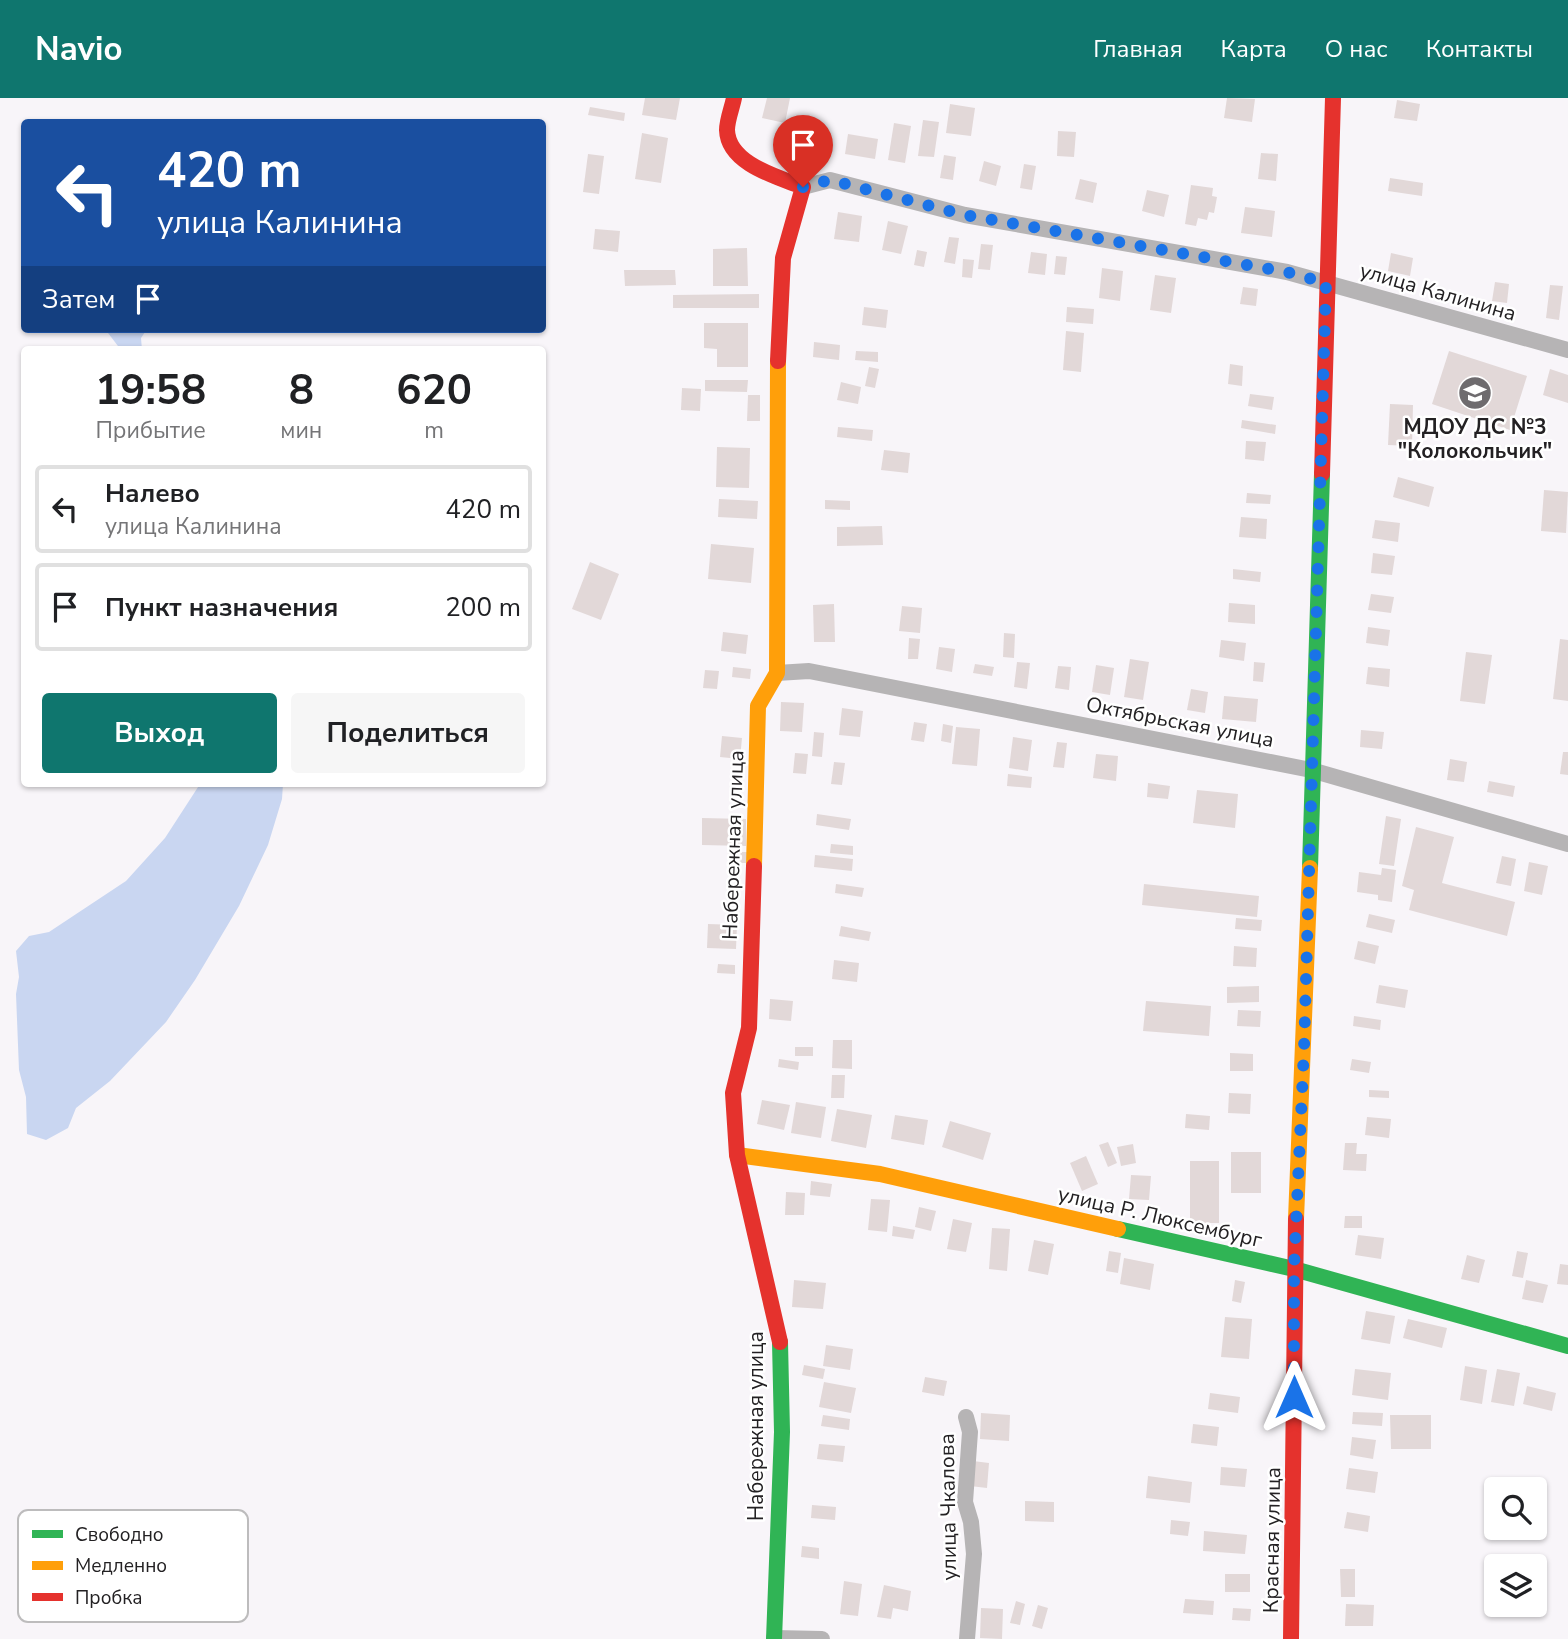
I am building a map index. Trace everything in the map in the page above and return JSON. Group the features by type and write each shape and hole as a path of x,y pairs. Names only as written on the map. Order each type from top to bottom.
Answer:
{"street":[{"path":"734,98 726,133 736,153 754,166 803,187"},
{"name":"Красная улица","path":"1291,1639 1294,1269 1304,1049 1326,283 1334,98"},
{"name":"улица Калинина","path":"803,187 830,180 965,215 1287,272 1568,350"},
{"name":"Набережная улица","path":"774,1638 782,1432 780,1336 737,1154 733,1093 749,1028 758,706 777,673 780,309 783,258 803,187"},
{"name":"Октябрьская улица","path":"777,673 808,671 1311,770 1568,844"},
{"name":"улица Р. Люксембург","path":"737,1154 880,1174 1294,1269 1568,1346"},
{"name":"улица Чкалова","path":"965,1417 970,1432 964,1502 971,1522 974,1554 967,1639"},
{"path":"774,1638 822,1639"}],"water":[{"path":"108,333 144,333 141,338 142,346 118,346"},
{"path":"198,787 283,787 282,799 268,845 239,906 195,980 166,1022 110,1081 76,1108 68,1128 46,1140 27,1134 26,1097 19,1070 16,994 19,977 16,951 29,936 49,932 126,881 165,838"}],"building":[{"path":"645,98 680,98 676,120 642,115"},
{"path":"767,98 790,98 785,123 762,118"},
{"path":"1227,98 1255,99 1252,122 1224,118"},
{"path":"1397,100 1420,104 1417,121 1394,118"},
{"path":"950,104 975,108 971,136 946,133"},
{"path":"590,107 625,113 624,121 588,115"},
{"path":"923,120 939,122 934,157 918,156"},
{"path":"894,123 911,126 905,163 888,160"},
{"path":"1058,131 1076,132 1074,157 1057,156"},
{"path":"642,133 668,138 661,183 635,179"},
{"path":"848,134 878,139 875,159 845,154"},
{"path":"1261,153 1278,154 1276,181 1258,179"},
{"path":"588,154 604,156 599,194 583,192"},
{"path":"944,155 956,157 953,180 940,178"},
{"path":"984,161 1001,166 996,186 979,181"},
{"path":"1024,164 1036,166 1032,190 1020,188"},
{"path":"1390,178 1423,183 1422,196 1388,191"},
{"path":"1080,179 1097,183 1093,203 1075,199"},
{"path":"1191,185 1213,188 1212,196 1217,197 1214,213 1209,212 1207,220 1198,218 1196,226 1185,224"},
{"path":"1147,190 1169,195 1164,217 1142,211"},
{"path":"1245,207 1275,211 1272,237 1241,233"},
{"path":"838,212 862,216 859,242 834,239"},
{"path":"888,221 908,226 901,254 882,250"},
{"path":"595,229 620,231 618,252 593,249"},
{"path":"949,237 959,238 955,264 944,262"},
{"path":"981,244 993,245 990,270 978,269"},
{"path":"747,248 748,286 713,286 713,249"},
{"path":"917,250 927,252 924,267 914,265"},
{"path":"1031,252 1047,254 1045,275 1028,273"},
{"path":"1391,253 1413,258 1410,276 1388,271"},
{"path":"1056,256 1067,257 1065,275 1054,274"},
{"path":"963,259 974,260 972,278 962,277"},
{"path":"1102,268 1123,271 1120,301 1099,298"},
{"path":"624,270 675,270 676,285 625,286"},
{"path":"1155,275 1176,278 1171,313 1150,310"},
{"path":"1495,282 1509,284 1507,303 1492,301"},
{"path":"1550,285 1563,286 1559,320 1546,318"},
{"path":"1243,287 1258,289 1256,306 1240,304"},
{"path":"759,294 759,308 673,308 673,295"},
{"path":"864,307 888,310 886,328 862,325"},
{"path":"1067,307 1094,309 1093,324 1066,322"},
{"path":"704,323 748,323 748,367 717,367 717,349 704,348"},
{"path":"1066,331 1084,333 1081,372 1063,370"},
{"path":"814,342 840,345 839,360 813,357"},
{"path":"856,351 878,352 878,362 855,360"},
{"path":"1449,351 1527,376 1510,430 1432,404"},
{"path":"1230,364 1243,366 1242,386 1228,384"},
{"path":"869,367 879,369 875,388 865,386"},
{"path":"1550,369 1568,375 1568,403 1543,395"},
{"path":"705,380 748,380 747,392 705,391"},
{"path":"841,382 861,387 858,404 837,400"},
{"path":"682,388 701,389 700,411 681,410"},
{"path":"1250,394 1274,397 1272,410 1248,406"},
{"path":"748,395 760,395 760,421 747,421"},
{"path":"1390,404 1413,405 1412,446 1388,445"},
{"path":"1242,420 1276,425 1275,434 1241,428"},
{"path":"838,427 873,430 872,441 837,437"},
{"path":"1246,441 1266,442 1264,461 1245,459"},
{"path":"717,447 750,448 749,488 716,487"},
{"path":"884,450 910,453 908,473 881,470"},
{"path":"1398,477 1434,487 1429,507 1393,497"},
{"path":"1544,490 1568,492 1566,533 1541,531"},
{"path":"1247,493 1271,495 1270,504 1246,503"},
{"path":"719,499 758,501 757,519 718,517"},
{"path":"825,500 850,501 850,510 825,509"},
{"path":"1241,517 1267,519 1266,539 1239,537"},
{"path":"1375,520 1400,523 1398,542 1372,538"},
{"path":"882,526 883,545 837,546 837,527"},
{"path":"711,544 754,548 751,583 708,579"},
{"path":"1373,553 1395,556 1392,575 1371,573"},
{"path":"590,562 619,574 601,620 572,609"},
{"path":"1233,569 1261,572 1260,582 1233,579"},
{"path":"1371,594 1394,597 1391,613 1368,610"},
{"path":"1229,603 1255,605 1255,624 1228,622"},
{"path":"834,604 835,642 814,642 813,605"},
{"path":"902,606 922,608 920,633 899,631"},
{"path":"1368,627 1390,630 1388,646 1366,643"},
{"path":"723,632 748,635 746,654 721,651"},
{"path":"1004,633 1015,634 1014,658 1003,657"},
{"path":"909,638 920,639 918,659 908,659"},
{"path":"1560,639 1568,640 1568,701 1553,699"},
{"path":"1221,640 1246,643 1244,661 1219,657"},
{"path":"939,647 955,649 952,672 936,669"},
{"path":"1466,652 1492,655 1485,704 1460,701"},
{"path":"1130,659 1149,662 1143,700 1124,697"},
{"path":"1017,662 1030,663 1027,689 1014,687"},
{"path":"1254,662 1265,663 1263,682 1253,681"},
{"path":"975,664 994,667 992,676 973,673"},
{"path":"1096,665 1114,668 1110,695 1092,692"},
{"path":"1058,666 1071,667 1069,690 1055,688"},
{"path":"733,667 751,669 750,679 732,677"},
{"path":"1368,667 1390,669 1389,687 1366,684"},
{"path":"705,670 719,671 717,689 703,688"},
{"path":"1191,689 1208,692 1205,713 1187,710"},
{"path":"1224,696 1258,699 1256,722 1222,719"},
{"path":"781,702 804,703 802,732 780,731"},
{"path":"842,708 863,711 860,737 839,735"},
{"path":"914,722 927,724 924,742 911,740"},
{"path":"943,724 953,726 951,743 941,741"},
{"path":"956,727 980,729 977,766 952,764"},
{"path":"1361,730 1384,732 1382,749 1360,747"},
{"path":"814,732 824,733 822,757 812,756"},
{"path":"722,736 742,738 740,759 720,757"},
{"path":"1013,737 1032,740 1028,771 1009,768"},
{"path":"1057,742 1067,743 1064,768 1053,767"},
{"path":"1563,752 1568,752 1568,775 1560,774"},
{"path":"795,753 808,754 806,774 793,773"},
{"path":"1096,754 1118,756 1116,781 1093,778"},
{"path":"1450,759 1467,762 1464,782 1447,780"},
{"path":"834,762 845,763 842,785 831,784"},
{"path":"1008,774 1032,777 1031,788 1007,786"},
{"path":"1489,781 1515,786 1513,797 1487,792"},
{"path":"1148,783 1170,786 1168,799 1147,797"},
{"path":"1197,790 1238,794 1235,828 1193,823"},
{"path":"817,814 851,819 849,830 816,825"},
{"path":"1386,816 1401,819 1394,866 1379,864"},
{"path":"702,818 746,819 746,846 702,845"},
{"path":"1416,827 1454,837 1442,883 1515,902 1507,936 1409,910 1414,890 1402,886"},
{"path":"831,844 853,846 853,855 830,853"},
{"path":"728,852 747,852 747,863 728,863"},
{"path":"815,855 853,859 852,871 814,867"},
{"path":"1502,856 1516,859 1511,886 1496,883"},
{"path":"1529,862 1548,866 1542,895 1524,891"},
{"path":"1382,868 1396,870 1392,902 1378,900 1378,895 1357,892 1359,872 1381,875"},
{"path":"836,884 864,888 862,897 835,893"},
{"path":"1144,884 1259,896 1257,917 1142,905"},
{"path":"1369,914 1395,920 1392,933 1366,927"},
{"path":"1236,918 1262,920 1261,931 1235,929"},
{"path":"708,924 737,925 736,949 707,948"},
{"path":"841,926 871,932 869,941 839,936"},
{"path":"1358,941 1379,946 1375,964 1354,959"},
{"path":"1234,946 1257,948 1256,967 1233,966"},
{"path":"834,960 859,963 857,982 832,979"},
{"path":"718,964 735,965 735,974 717,973"},
{"path":"1379,985 1408,990 1405,1008 1376,1003"},
{"path":"1259,986 1259,1002 1227,1003 1227,987"},
{"path":"770,999 793,1001 791,1021 769,1019"},
{"path":"1146,1001 1211,1006 1209,1036 1143,1031"},
{"path":"1238,1010 1261,1011 1260,1027 1237,1026"},
{"path":"1354,1016 1381,1020 1380,1030 1353,1026"},
{"path":"833,1040 852,1040 852,1069 832,1068"},
{"path":"795,1047 813,1047 813,1056 795,1056"},
{"path":"1230,1053 1253,1054 1253,1071 1230,1071"},
{"path":"779,1059 799,1062 798,1070 778,1067"},
{"path":"1352,1059 1371,1062 1369,1073 1350,1070"},
{"path":"832,1075 845,1075 844,1098 831,1098"},
{"path":"1369,1090 1389,1091 1389,1098 1369,1097"},
{"path":"1229,1093 1251,1094 1250,1114 1228,1113"},
{"path":"762,1100 790,1105 784,1130 757,1124"},
{"path":"796,1102 826,1107 821,1138 791,1133"},
{"path":"837,1109 872,1115 866,1148 831,1141"},
{"path":"1186,1114 1210,1116 1209,1130 1185,1128"},
{"path":"895,1115 928,1120 924,1145 891,1139"},
{"path":"1367,1117 1391,1119 1389,1138 1365,1135"},
{"path":"950,1121 991,1133 983,1160 942,1147"},
{"path":"1108,1142 1117,1163 1108,1167 1099,1145"},
{"path":"1345,1143 1357,1143 1356,1154 1367,1154 1366,1171 1343,1170"},
{"path":"1133,1144 1136,1163 1121,1166 1117,1147"},
{"path":"1231,1152 1261,1152 1261,1193 1231,1193"},
{"path":"1086,1156 1098,1184 1082,1191 1070,1163"},
{"path":"1190,1161 1219,1161 1219,1223 1190,1223"},
{"path":"1131,1175 1151,1176 1149,1200 1129,1199"},
{"path":"811,1181 832,1184 830,1197 810,1195"},
{"path":"786,1192 805,1193 804,1215 785,1215"},
{"path":"871,1199 890,1200 887,1232 868,1230"},
{"path":"919,1207 936,1211 931,1231 915,1227"},
{"path":"1345,1216 1362,1216 1362,1228 1344,1228"},
{"path":"953,1219 972,1223 966,1252 947,1249"},
{"path":"893,1226 915,1230 913,1239 892,1236"},
{"path":"992,1228 1010,1229 1007,1271 989,1269"},
{"path":"1358,1235 1384,1238 1381,1259 1355,1255"},
{"path":"1034,1240 1054,1244 1048,1275 1028,1271"},
{"path":"1109,1251 1121,1253 1118,1273 1106,1271"},
{"path":"1517,1251 1528,1253 1523,1278 1512,1276"},
{"path":"1467,1255 1485,1260 1479,1283 1461,1279"},
{"path":"1124,1258 1154,1264 1150,1290 1120,1284"},
{"path":"1560,1264 1568,1265 1568,1285 1557,1284"},
{"path":"794,1280 826,1283 823,1309 792,1307"},
{"path":"1235,1280 1245,1282 1241,1303 1232,1301"},
{"path":"1526,1280 1548,1285 1543,1303 1522,1299"},
{"path":"1366,1311 1395,1316 1390,1344 1361,1339"},
{"path":"1225,1317 1252,1319 1249,1359 1221,1357"},
{"path":"1408,1319 1447,1328 1442,1348 1403,1338"},
{"path":"826,1345 853,1349 850,1370 823,1366"},
{"path":"804,1365 825,1369 823,1379 802,1375"},
{"path":"1465,1366 1487,1370 1482,1404 1460,1400"},
{"path":"1355,1369 1391,1373 1388,1400 1352,1395"},
{"path":"1497,1369 1520,1373 1514,1406 1491,1402"},
{"path":"925,1377 947,1381 944,1396 922,1392"},
{"path":"824,1382 856,1388 851,1413 819,1407"},
{"path":"1527,1386 1556,1393 1552,1411 1523,1404"},
{"path":"1210,1393 1240,1397 1238,1413 1208,1409"},
{"path":"1353,1412 1383,1413 1382,1426 1352,1424"},
{"path":"981,1413 1010,1415 1009,1441 980,1439"},
{"path":"823,1415 850,1419 849,1430 821,1426"},
{"path":"1390,1415 1431,1415 1431,1449 1391,1449"},
{"path":"1193,1424 1219,1427 1217,1446 1191,1443"},
{"path":"1352,1437 1376,1440 1373,1459 1350,1455"},
{"path":"819,1444 845,1446 843,1462 817,1459"},
{"path":"973,1461 989,1463 987,1488 970,1486"},
{"path":"1221,1467 1247,1469 1245,1487 1220,1485"},
{"path":"1349,1468 1378,1472 1375,1493 1346,1489"},
{"path":"1148,1476 1192,1482 1190,1503 1146,1498"},
{"path":"1025,1501 1054,1502 1054,1522 1025,1521"},
{"path":"812,1505 836,1507 835,1520 811,1518"},
{"path":"1347,1512 1370,1516 1368,1532 1344,1528"},
{"path":"1171,1520 1190,1522 1188,1536 1170,1534"},
{"path":"1204,1531 1247,1535 1245,1554 1203,1551"},
{"path":"802,1546 819,1548 819,1559 801,1557"},
{"path":"1340,1569 1355,1569 1355,1597 1341,1597"},
{"path":"1225,1574 1250,1574 1250,1592 1225,1592"},
{"path":"844,1581 862,1584 858,1616 840,1614"},
{"path":"884,1585 911,1591 908,1611 893,1608 891,1619 877,1617"},
{"path":"1185,1599 1214,1601 1213,1615 1183,1613"},
{"path":"1016,1601 1025,1604 1020,1625 1010,1623"},
{"path":"1346,1604 1374,1605 1373,1626 1345,1626"},
{"path":"1038,1605 1048,1608 1042,1629 1032,1626"},
{"path":"981,1608 1003,1609 1002,1639 980,1638"},
{"path":"1233,1608 1251,1609 1250,1621 1232,1620"}],"traffic: fast":[{"path":"1310,868 1322,474"},
{"path":"1118,1229 1294,1269 1568,1346"},
{"path":"774,1639 782,1432 780,1342"}],"traffic: slow":[{"path":"754,866 758,706 777,673 778,361"},
{"path":"1296,1219 1310,868"},
{"path":"737,1155 880,1174 1118,1229"}],"traffic: jam":[{"path":"734,98 727,130 736,152 756,168 803,187 783,258 778,361"},
{"path":"1322,474 1333,98"},
{"path":"754,866 749,1028 733,1093 737,1155 780,1342"},
{"path":"1291,1639 1296,1219"}],"place":[{"name":"МДОУ ДС №3 \"Колокольчик\"","path":"1475,393"}],"route":[{"path":"803,187 830,180 965,215 1287,272 1326,283 1304,1049 1294,1269 1294,1397"}]}
